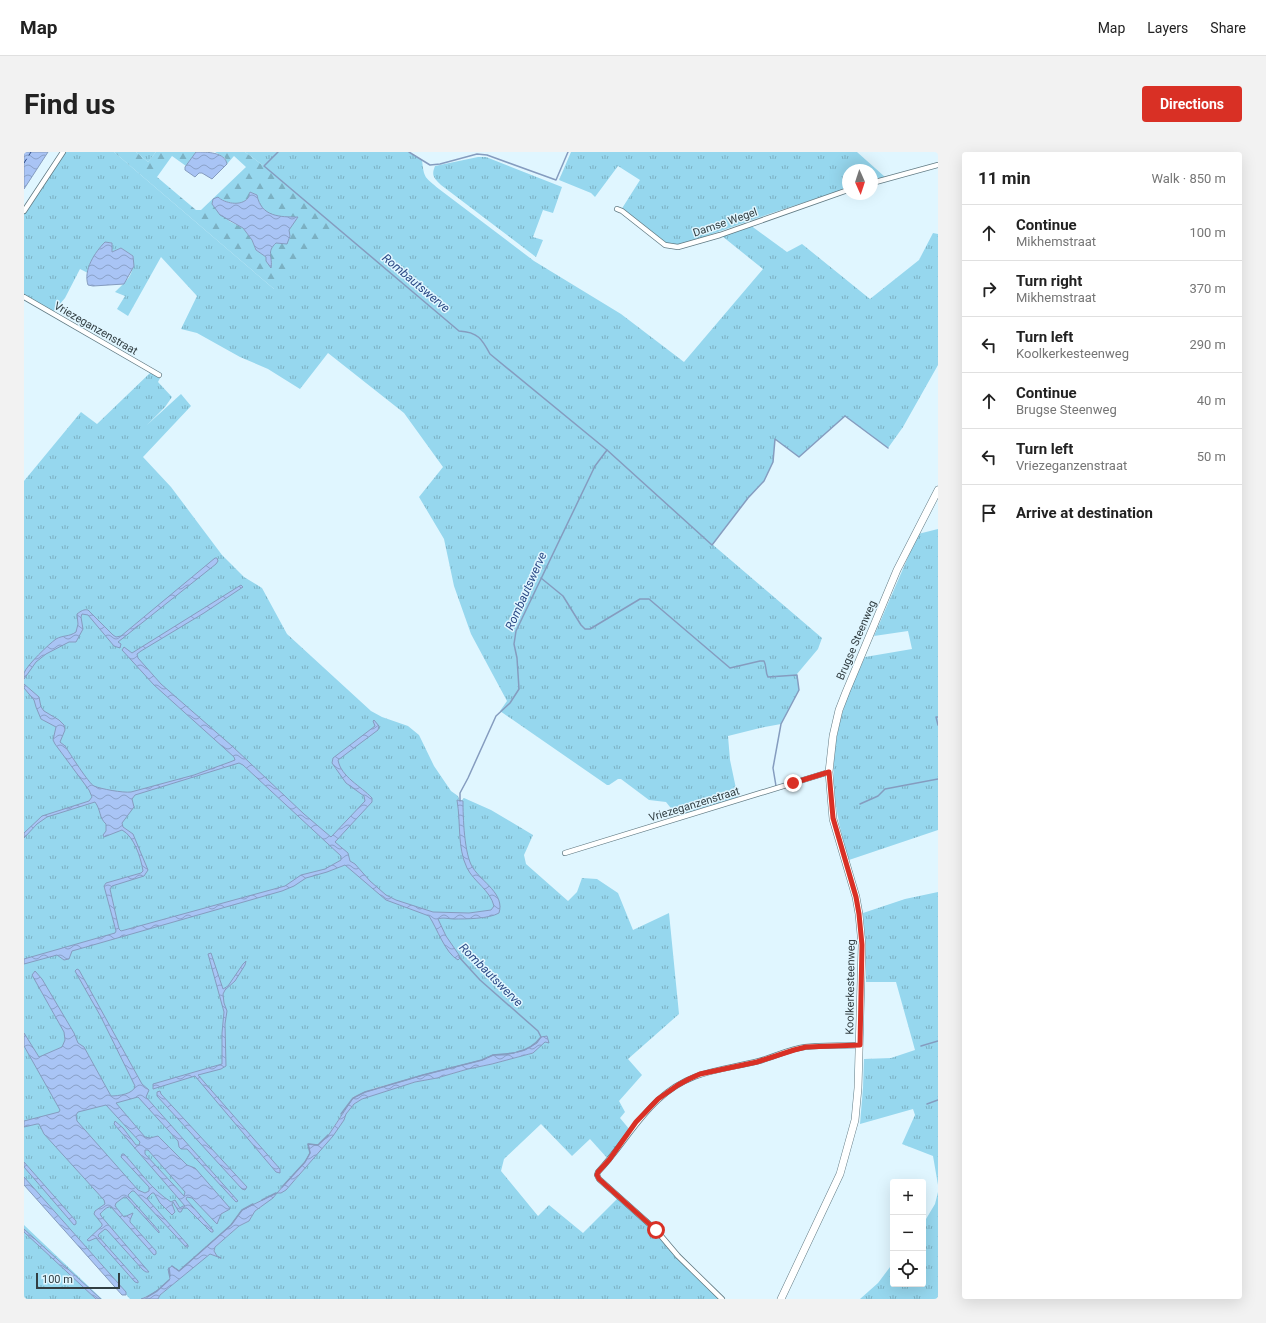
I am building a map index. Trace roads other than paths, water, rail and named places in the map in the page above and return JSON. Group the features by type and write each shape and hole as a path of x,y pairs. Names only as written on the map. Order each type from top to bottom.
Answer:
{"main road":[{"name":"Brugse Steenweg","path":"832,808 829,772 839,710 897,570 938,490"},
{"name":"Koolkerkesteenweg","path":"782,1299 840,1174 855,1120 860,1045 862,945 856,897 833,818 832,808"}],"street":[{"path":"24,211 63,152"},
{"path":"878,181 938,165"},
{"name":"Damse Wegel","path":"616,209 664,244 678,247 720,235 842,192"},
{"name":"Vriezeganzenstraat","path":"24,297 159,375"},
{"name":"Vriezeganzenstraat","path":"565,853 829,772"},
{"path":"722,1299 678,1256 656,1230 599,1179 597,1175 598,1172 609,1160 636,1122 670,1090 689,1079 700,1074 757,1062 806,1047 860,1045"}],"water":[{"path":"24,152 48,152 24,189"},
{"path":"196,152 219,155 226,160 227,164 212,179 202,173 199,173 195,177 185,170 185,167"},
{"path":"250,192 257,195 259,202 267,212 278,216 298,217 289,230 290,236 287,244 276,243 271,249 271,268 266,261 266,257 256,250 252,240 243,228 220,215 212,204 213,199 218,197 224,201 233,203 245,201"},
{"path":"105,242 112,243 112,252 121,248 133,256 134,266 124,284 88,285 87,273 89,267 97,251"},
{"path":"215,558 217,558 218,561 216,564 118,642 121,644 120,648 114,646 88,615 82,614 83,629 76,642 69,642 46,654 36,662 24,679 26,669 48,645 56,639 76,632 78,624 77,614 80,612 88,610 113,635 116,637 121,636"},
{"path":"241,585 243,587 204,613 141,651 137,654 138,658 161,684 232,746 304,814 331,837 365,801 364,796 346,783 332,763 333,758 375,726 374,720 379,726 378,730 338,760 347,776 372,798 372,802 335,842 348,853 350,861 355,864 370,881 386,895 396,900 433,912 469,913 491,910 494,906 492,900 470,873 464,860 460,843 457,800 463,801 466,845 470,862 477,873 496,894 500,906 499,913 477,918 438,919 446,936 459,955 460,958 458,960 453,957 445,946 429,916 386,900 345,865 306,878 294,886 282,891 72,951 69,959 64,960 57,955 24,964 24,959 115,933 116,931 104,886 106,883 141,873 143,871 141,860 136,848 126,833 122,830 104,837 103,835 106,831 106,824 102,819 95,802 47,817 37,824 24,838 24,833 42,816 89,801 92,797 89,790 55,744 53,740 56,727 41,719 34,700 24,688 24,684 39,697 41,707 44,711 59,720 64,725 65,730 60,742 65,746 91,784 94,786 123,792 131,792 194,775 235,760 234,757 154,685 122,650 124,647 132,653","holes":["239,763 243,765 341,856 341,860 325,869 301,875 285,886 121,931 119,929 110,889 112,886 144,876 148,870 133,834 123,827 122,823 134,807 132,799 135,795"]},
{"path":"211,953 223,989 228,986 246,961 235,981 225,990 223,994 227,1011 225,1024 226,1066 221,1069 198,1075 280,1169 280,1173 276,1172 195,1076 153,1089 153,1084 222,1064 224,1012 208,954"},
{"path":"77,969 79,970 142,1084 149,1090 146,1097 238,1201 236,1202 187,1149 181,1149 179,1147 178,1141 138,1097 116,1103 145,1137 150,1138 158,1136 187,1165 195,1168 230,1209 221,1214 217,1224 192,1198 187,1197 186,1199 213,1230 213,1232 211,1232 187,1208 183,1208 181,1212 179,1212 173,1202 172,1204 175,1212 172,1215 160,1203 154,1193 152,1193 147,1198 188,1245 188,1247 186,1247 134,1191 132,1191 128,1195 129,1197 159,1231 159,1233 126,1197 116,1203 115,1206 124,1217 133,1213 130,1222 156,1251 156,1254 154,1255 111,1207 105,1209 100,1214 101,1216 149,1272 143,1270 107,1230 105,1229 98,1236 138,1281 138,1283 135,1282 96,1238 89,1241 87,1240 102,1226 94,1214 95,1211 105,1204 104,1200 44,1134 39,1124 24,1127 24,1121 59,1112 60,1110 24,1046 24,1033 39,1057 62,1047 65,1040 64,1032 32,975 35,971 42,979 74,1033 78,1043 84,1047 111,1096 129,1093 135,1086 101,1017 75,971","holes":["106,1105 140,1142 139,1145 136,1145 123,1128 115,1121 114,1124 185,1206 180,1208 175,1200 171,1202 164,1197 152,1186 124,1154 122,1154 121,1157 149,1187 149,1191 145,1193 138,1190 77,1121 76,1115 78,1112","145,1150 148,1150 185,1192 184,1196 145,1154"]},
{"path":"547,1036 549,1043 545,1042 533,1053 437,1078 415,1082 362,1099 354,1104 346,1114 344,1120 333,1136 286,1190 281,1193 277,1193 305,1162 310,1153 308,1144 318,1145 328,1136 353,1098 365,1092 482,1060 493,1055 505,1055 525,1050 537,1043 541,1037"},
{"path":"160,1091 161,1094 247,1187 245,1190 242,1189 157,1096 157,1092"},
{"path":"24,1162 76,1221 76,1224 74,1225 24,1167"},
{"path":"24,1177 126,1292 126,1295 122,1295 24,1185"},
{"path":"277,1193 273,1198 255,1211 249,1221 239,1226 215,1247 214,1251 217,1256 221,1258 210,1254 160,1295 158,1299 141,1299 164,1285 170,1279 168,1269 172,1266 179,1271 231,1225 242,1210"},
{"path":"24,1229 101,1299 96,1299 24,1232"}],"waterway":[{"name":"Rombautswerve","path":"278,152 264,166 459,331 471,333 479,337 490,354 607,450 712,545 748,498 764,481 773,462 775,439 799,457 845,416 888,448"},
{"path":"409,152 430,165 440,164 477,154 487,155 556,180 568,152"},
{"name":"Rombautswerve","path":"460,801 460,793 496,716 510,703 519,689 517,658 514,644 516,631 595,466 607,450"},
{"path":"541,578 563,596 585,629 590,629 640,599 649,599 730,668 764,661 768,677 797,675 799,690 781,724 773,768 776,786"},
{"path":"938,717 936,717 938,725"},
{"path":"860,804 878,796 885,789 938,779"},
{"name":"Rombautswerve","path":"459,957 480,980 538,1031 541,1037 533,1045 517,1052"},
{"path":"921,1046 938,1041"},
{"name":"Rombautswerve","path":"341,1114 353,1098 365,1092 482,1060 493,1055 514,1053"},
{"path":"927,1104 938,1100"},
{"name":"Rombautswerve","path":"282,1187 305,1162 310,1153 308,1144 318,1145 328,1135"},
{"name":"Rombautswerve","path":"262,1200 276,1193"},
{"name":"Rombautswerve","path":"172,1266 179,1271 231,1225 242,1210 253,1204"},
{"name":"Rombautswerve","path":"169,1268 170,1276"},
{"name":"Rombautswerve","path":"147,1297 157,1291 169,1280"}]}
